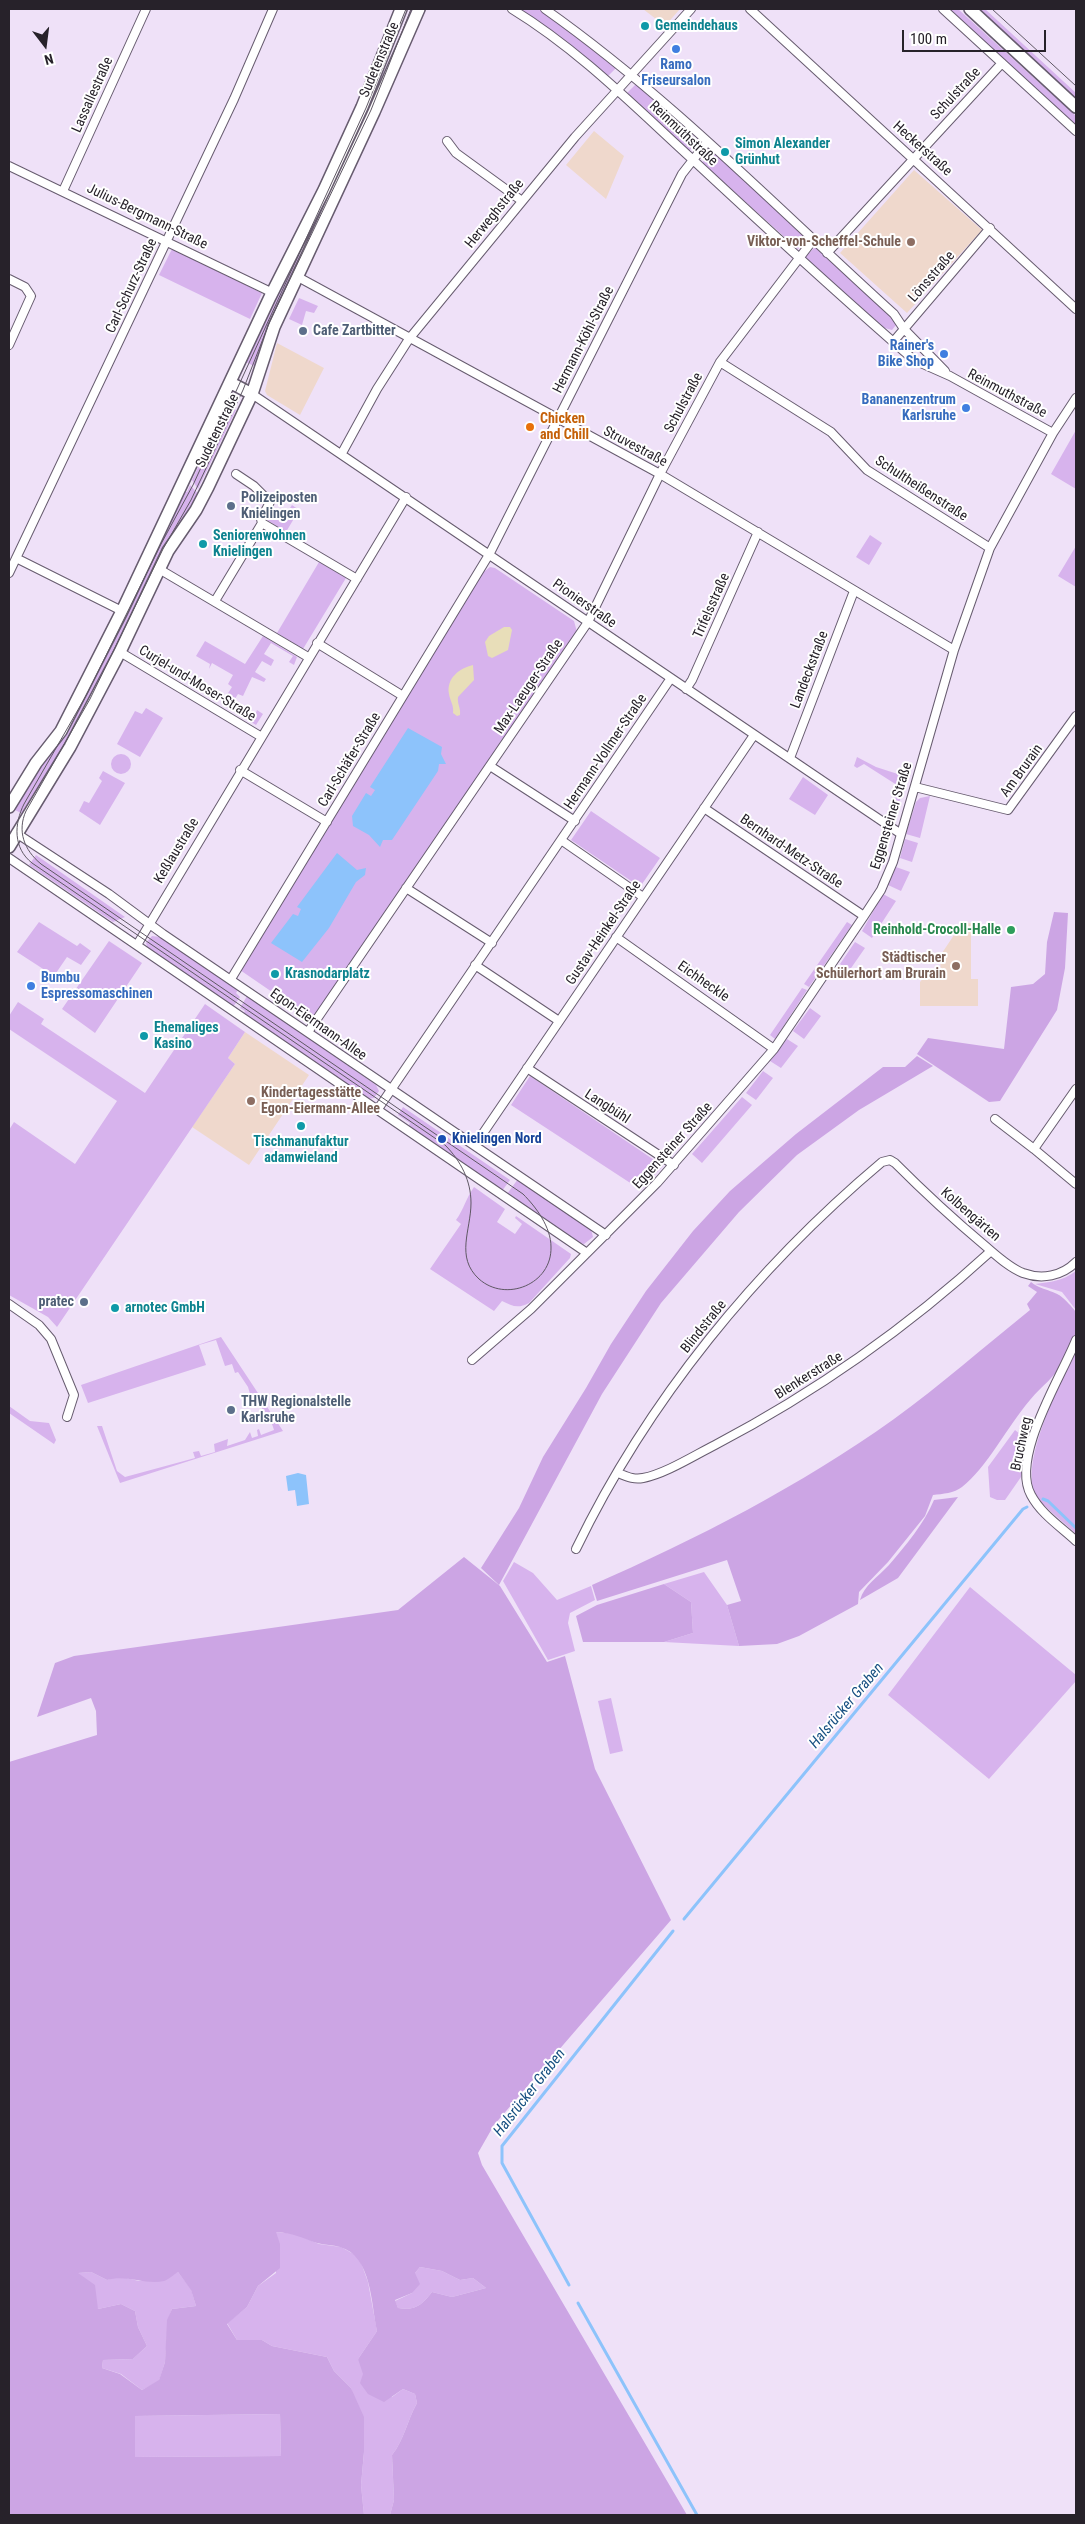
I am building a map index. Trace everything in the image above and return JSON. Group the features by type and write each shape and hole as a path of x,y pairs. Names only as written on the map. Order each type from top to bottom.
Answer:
{"main road":[{"name":"Sudetenstraße","path":"9,807 36,763 61,731 122,611 272,293 324,190 362,107 401,9"},
{"name":"Sudetenstraße","path":"9,848 13,831 70,747 120,652 177,535 200,502 252,394 269,340 418,9"},
{"path":"970,9 1076,106"},
{"path":"231,383 252,394"}],"street":[{"name":"Lassallestraße","path":"63,191 146,9"},
{"name":"Carl-Schurz-Straße","path":"9,573 234,99 273,9"},
{"name":"Reinmuthstraße","path":"512,9 562,43 617,89 691,159 914,360 950,376 1052,432"},
{"name":"Reinmuthstraße","path":"545,9 594,44 631,74 707,142 894,314 904,329 950,376"},
{"name":"Herweghstraße","path":"342,453 377,389 409,339 617,89 691,9"},
{"name":"Heckerstraße","path":"750,9 1076,309"},
{"path":"943,9 1076,131"},
{"name":"Schulstraße","path":"827,253 1002,63"},
{"path":"447,141 456,153 522,201"},
{"name":"Hermann-Köhl-Straße","path":"490,553 682,174 691,159 707,142"},
{"name":"Julius-Bergmann-Straße","path":"9,166 272,293"},
{"name":"Lönsstraße","path":"893,342 990,228"},
{"name":"Schulstraße","path":"588,622 660,474 720,362 799,256 814,240"},
{"name":"Struvestraße","path":"298,277 660,474 954,650"},
{"path":"9,279 25,287 31,296 9,345"},
{"name":"Schultheißenstraße","path":"720,362 831,432 867,470 990,548"},
{"name":"Pionierstraße","path":"252,394 490,553 588,622 901,834"},
{"name":"Eggensteiner Straße","path":"472,1360 526,1313 674,1165 774,1048 864,916 883,885 901,834 954,650 990,548 1052,432 1076,398"},
{"path":"215,601 262,523 261,519 270,502 254,486 236,474"},
{"name":"Keßlaustraße","path":"137,945 260,736 406,497"},
{"path":"262,523 357,579"},
{"name":"Trifelsstraße","path":"686,688 692,680 758,532"},
{"name":"Carl-Schäfer-Straße","path":"231,979 490,553"},
{"path":"16,558 122,611"},
{"path":"160,569 308,657"},
{"name":"Landeckstraße","path":"790,758 854,591"},
{"name":"Max-Laeuger-Straße","path":"308,1032 588,622"},
{"path":"317,643 403,696"},
{"name":"Curjel-und-Moser-Straße","path":"120,652 260,736"},
{"name":"Hermann-Vollmer-Straße","path":"378,1109 671,678"},
{"name":"Am Brurain","path":"915,787 992,808 1008,810 1076,716"},
{"name":"Gustav-Heinkel-Straße","path":"474,1145 754,735"},
{"path":"490,766 575,821"},
{"path":"240,770 327,822"},
{"name":"Bernhard-Metz-Straße","path":"704,808 864,916"},
{"name":"Egon-Eiermann-Allee","path":"13,831 109,894 149,924 606,1235"},
{"path":"561,840 643,897"},
{"path":"9,858 587,1253"},
{"path":"406,888 492,943"},
{"name":"Eichheckle","path":"616,937 774,1048"},
{"path":"475,965 559,1021"},
{"name":"Langbühl","path":"527,1068 674,1165"},
{"path":"1034,1149 1076,1089"},
{"path":"995,1119 1076,1184"},
{"name":"Blindstraße","path":"576,1549 618,1473 680,1377 756,1284 842,1196 882,1162 890,1160 895,1163"},
{"name":"Kolbengärten","path":"895,1163 1012,1267 1034,1276 1058,1274 1076,1262"},
{"name":"Blenkerstraße","path":"618,1473 632,1479 652,1476 737,1433 797,1399 839,1373 908,1323 991,1250"},
{"path":"9,1304 39,1325 51,1339 74,1395 67,1417"},
{"name":"Bruchweg","path":"1076,1340 1040,1417 1031,1446 1027,1479 1029,1493 1038,1506 1076,1541"}],"shaded area":[{"path":"519,9 538,9 578,36 617,67 608,76 575,49"},
{"path":"643,9 680,9 665,26"},
{"path":"948,9 958,9 1076,116 1076,125"},
{"path":"978,9 985,9 1076,93 1076,98"},
{"path":"636,84 698,141 689,151 626,94"},
{"path":"594,131 624,156 606,199 566,165"},
{"path":"712,151 808,239 798,249 702,163"},
{"name":"Viktor-von-Scheffel-Schule","path":"914,170 982,230 907,313 840,253"},
{"path":"816,246 892,314 896,325 892,330 881,327 804,258"},
{"path":"172,249 262,293 250,319 159,275"},
{"path":"296,255 301,255 302,259 258,368 244,361"},
{"path":"299,298 318,306 314,313 306,311 302,325 289,319"},
{"path":"277,343 324,368 300,415 267,395 265,391"},
{"path":"227,406 236,410 198,489 192,480"},
{"path":"1076,430 1076,489 1051,474"},
{"path":"190,485 200,496 104,677 25,815 15,810 46,757 184,491 187,492"},
{"path":"292,505 299,510 286,532 264,518 269,511 283,519"},
{"path":"870,535 882,543 869,565 856,557"},
{"path":"1076,546 1076,587 1058,576"},
{"path":"319,562 346,578 303,649 277,633"},
{"path":"490,567 495,568 574,621 577,632 313,1020 240,970 483,569 485,571"},
{"path":"263,636 297,657 294,665 289,662 293,656 271,643 264,654 274,660 271,666 262,661 255,672 266,679 264,682 252,677 243,696 238,694 233,702 255,715 257,710 263,714 256,725 221,704 232,687 228,684 233,675 212,663 209,669 210,664 196,656 205,641 245,664"},
{"path":"146,708 163,718 140,757 117,744 135,711 142,714"},
{"path":"121,754 128,757 131,764 128,771 121,774 114,771 111,764 114,757"},
{"path":"857,757 876,767 907,777 895,816 886,814 893,810 889,807 900,787 864,764 857,768 854,766"},
{"path":"103,771 125,783 100,825 79,811 84,801 89,803 102,781 99,778"},
{"path":"803,777 828,795 815,815 789,799"},
{"path":"930,796 920,838 906,834 916,802 920,798"},
{"path":"591,811 660,858 640,887 571,840"},
{"path":"905,839 918,843 912,862 900,858"},
{"path":"36,855 125,917 113,922 29,865"},
{"path":"896,867 910,872 901,891 888,885"},
{"path":"883,894 896,901 872,938 862,931"},
{"path":"1054,912 1068,913 1065,968 1057,1010 1000,1101 989,1102 917,1054 928,1038 1004,1049 1011,987 1033,984 1045,974 1047,942"},
{"path":"39,922 77,946 80,943 91,951 81,965 67,957 54,976 17,952"},
{"path":"847,922 852,925 809,987 804,984"},
{"name":"Städtischer Schülerhort am Brurain","path":"962,923 971,923 971,979 978,979 978,1006 920,1006 920,982 925,976 941,976 940,956"},
{"path":"152,936 160,937 238,990 236,993 240,997 233,1007 148,949 146,943"},
{"path":"109,941 142,963 95,1033 62,1009"},
{"path":"855,942 865,948 849,971 840,964"},
{"path":"802,988 807,990 775,1039 770,1035"},
{"path":"247,996 376,1085 379,1091 374,1098 367,1099 243,1014 245,1011 240,1008"},
{"path":"18,1002 44,1019 41,1024 145,1093 205,1004 245,1032 228,1058 235,1064 57,1327 48,1317 9,1295 9,1130 14,1122 75,1164 117,1101 9,1029 9,1016"},
{"path":"810,1008 821,1016 804,1039 793,1031"},
{"name":"Kindertagesstätte Egon-Eiermann-Allee","path":"245,1032 309,1075 249,1165 192,1127 235,1064 228,1058"},
{"path":"787,1039 798,1046 781,1068 770,1061"},
{"path":"917,1056 933,1066 859,1110 797,1155 739,1212 661,1303 602,1394 499,1585 481,1568 519,1508 543,1457 611,1344 646,1291 693,1231 730,1191 796,1134 883,1067 905,1067"},
{"path":"763,1071 773,1078 756,1100 746,1093"},
{"path":"530,1076 663,1166 641,1190 511,1105"},
{"path":"742,1097 752,1105 702,1163 692,1154"},
{"path":"403,1107 510,1180 502,1191 408,1127 410,1123 398,1115"},
{"path":"518,1179 591,1229 593,1237 584,1244 579,1243 507,1194"},
{"path":"474,1187 505,1209 497,1222 515,1234 522,1224 515,1218 516,1216 571,1254 570,1258 529,1303 525,1305 515,1306 502,1301 494,1311 430,1269 461,1224 456,1220"},
{"path":"1076,1271 1076,1310 1062,1292 1035,1284 1061,1279"},
{"path":"1031,1282 1060,1295 1076,1313 1076,1331 1064,1360 1057,1372 1022,1410 989,1458 971,1479 956,1491 933,1495 925,1516 888,1562 859,1592 858,1604 799,1636 777,1644 739,1646 727,1605 741,1601 727,1560 597,1601 592,1585 670,1549 747,1510 822,1467 894,1419 1030,1310 1027,1304 1037,1292 1028,1286"},
{"path":"221,1337 283,1431 120,1483 97,1426 102,1426 117,1471 125,1477 195,1458 193,1452 199,1451 201,1456 215,1452 214,1444 228,1439 227,1446 245,1440 250,1432 252,1438 258,1436 257,1430 259,1429 261,1435 274,1430 259,1402 253,1404 248,1387 238,1372 235,1373 232,1364 225,1366 216,1340 199,1345 206,1365 88,1403 81,1385"},
{"path":"1076,1348 1076,1534 1037,1498 1032,1479 1033,1461 1045,1420"},
{"path":"9,1406 30,1421 49,1423 56,1440 54,1444 9,1413"},
{"path":"1015,1430 1027,1440 1021,1477 1005,1500 997,1500 990,1497 988,1467"},
{"path":"958,1497 898,1578 860,1600 868,1585 889,1565 914,1534 934,1500"},
{"path":"464,1557 500,1586 547,1662 565,1656 595,1769 671,1920 494,2125 478,2153 482,2165 687,2515 390,2515 394,2500 392,2455 400,2443 417,2403 415,2394 403,2389 384,2402 368,2394 360,2383 363,2374 358,2359 377,2331 368,2282 358,2260 351,2252 340,2247 276,2232 280,2244 280,2268 258,2286 247,2307 227,2324 237,2340 262,2340 272,2346 327,2357 334,2371 351,2388 364,2417 364,2452 361,2485 364,2515 9,2515 9,1762 97,1735 96,1711 91,1698 37,1717 55,1663 74,1656 398,1610","holes":["420,2267 442,2271 460,2280 473,2278 486,2288 452,2297 432,2292 414,2308 398,2308 395,2300 412,2293 420,2284 415,2273","91,2272 107,2280 121,2278 157,2282 166,2280 178,2272 191,2290 196,2306 172,2309 167,2320 165,2362 159,2380 142,2390 120,2374 102,2368 103,2360 133,2359 147,2346 138,2327 135,2311 121,2304 98,2309 95,2285 78,2273","280,2414 281,2456 135,2457 135,2416"]},
{"path":"514,1562 533,1573 557,1600 591,1586 595,1600 570,1613 568,1623 575,1651 548,1660 503,1581"},
{"path":"704,1572 727,1605 739,1646 664,1642 693,1633 691,1602 664,1584"},
{"path":"664,1584 691,1602 693,1633 664,1642 583,1642 576,1616 597,1605"},
{"path":"970,1587 1076,1675 1076,1681 989,1779 888,1695"},
{"path":"611,1698 623,1751 610,1754 598,1701"},
{"path":"276,2232 296,2234 319,2244 341,2247 359,2257 368,2282 377,2331 358,2359 392,2397 403,2389 415,2394 417,2403 400,2443 392,2455 394,2500 390,2515 364,2515 361,2485 364,2452 351,2388 334,2371 327,2357 272,2346 262,2340 237,2340 227,2323 247,2307 258,2286 276,2273"},
{"path":"420,2267 442,2271 460,2280 473,2278 486,2288 452,2297 432,2292 414,2308 398,2308 395,2301 412,2293 415,2273"},
{"path":"91,2272 107,2280 118,2276 139,2281 178,2272 191,2289 196,2306 172,2309 168,2320 165,2362 159,2381 142,2390 121,2374 102,2368 103,2360 133,2359 147,2346 138,2327 135,2311 121,2304 98,2309 77,2273"},
{"path":"280,2414 281,2456 135,2457 134,2416"}],"sand":[{"path":"504,627 510,627 512,630 508,650 492,658 488,656 485,642 489,636"},
{"path":"473,665 474,680 458,697 460,715 457,716 453,713 449,694 450,683 459,671"}],"water":[{"path":"408,728 442,747 441,754 446,764 439,764 438,771 392,840 383,840 380,847 369,835 353,826 352,816 366,793 371,796 375,790 370,787"},
{"path":"337,853 357,870 366,868 365,875 356,882 329,928 302,962 271,943 293,914 298,916 301,909 297,907"},
{"path":"298,1473 306,1475 309,1504 297,1506 295,1490 288,1491 286,1476"}],"waterway":[{"name":"Halsrücker Graben","path":"1043,1499 1048,1501 1076,1528"},
{"name":"Halsrücker Graben","path":"684,1919 1023,1509 1027,1507"},
{"name":"Halsrücker Graben","path":"569,2285 502,2163 502,2146 673,1931"},
{"name":"Halsrücker Graben","path":"578,2303 697,2515"}],"tram line":[{"path":"406,9 366,108 193,485 161,544 87,694 24,804 18,820 17,835 21,850 32,863 445,1145 456,1158 464,1172 471,1195 466,1252 472,1271 479,1279 490,1286 514,1289 526,1286 536,1280 544,1271 549,1260 551,1247 546,1225 523,1194 41,864 30,853 22,833 23,818 26,811 90,699 163,549 191,500 243,390 270,321 371,110 411,9"},
{"path":"992,9 1076,86"}],"place":[{"name":"Gemeindehaus","path":"645,26"},
{"name":"Ramo Friseursalon","path":"676,49"},
{"name":"Simon Alexander Grünhut","path":"725,152"},
{"name":"Viktor-von-Scheffel-Schule","path":"911,242"},
{"name":"Cafe Zartbitter","path":"303,331"},
{"name":"Rainer's Bike Shop","path":"944,354"},
{"name":"Bananenzentrum Karlsruhe","path":"966,408"},
{"name":"Chicken and Chill","path":"530,427"},
{"name":"Polizeiposten Knielingen","path":"231,506"},
{"name":"Seniorenwohnen Knielingen","path":"203,544"},
{"name":"Reinhold-Crocoll-Halle","path":"1011,930"},
{"name":"Städtischer Schülerhort am Brurain","path":"956,966"},
{"name":"Krasnodarplatz","path":"275,974"},
{"name":"Bumbu Espressomaschinen","path":"31,986"},
{"name":"Ehemaliges Kasino","path":"144,1036"},
{"name":"Kindertagesstätte Egon-Eiermann-Allee","path":"251,1101"},
{"name":"Tischmanufaktur adamwieland","path":"301,1126"},
{"name":"Knielingen Nord","path":"442,1139"},
{"name":"pratec","path":"84,1302"},
{"name":"arnotec GmbH","path":"115,1308"},
{"name":"THW Regionalstelle Karlsruhe","path":"231,1410"}]}
